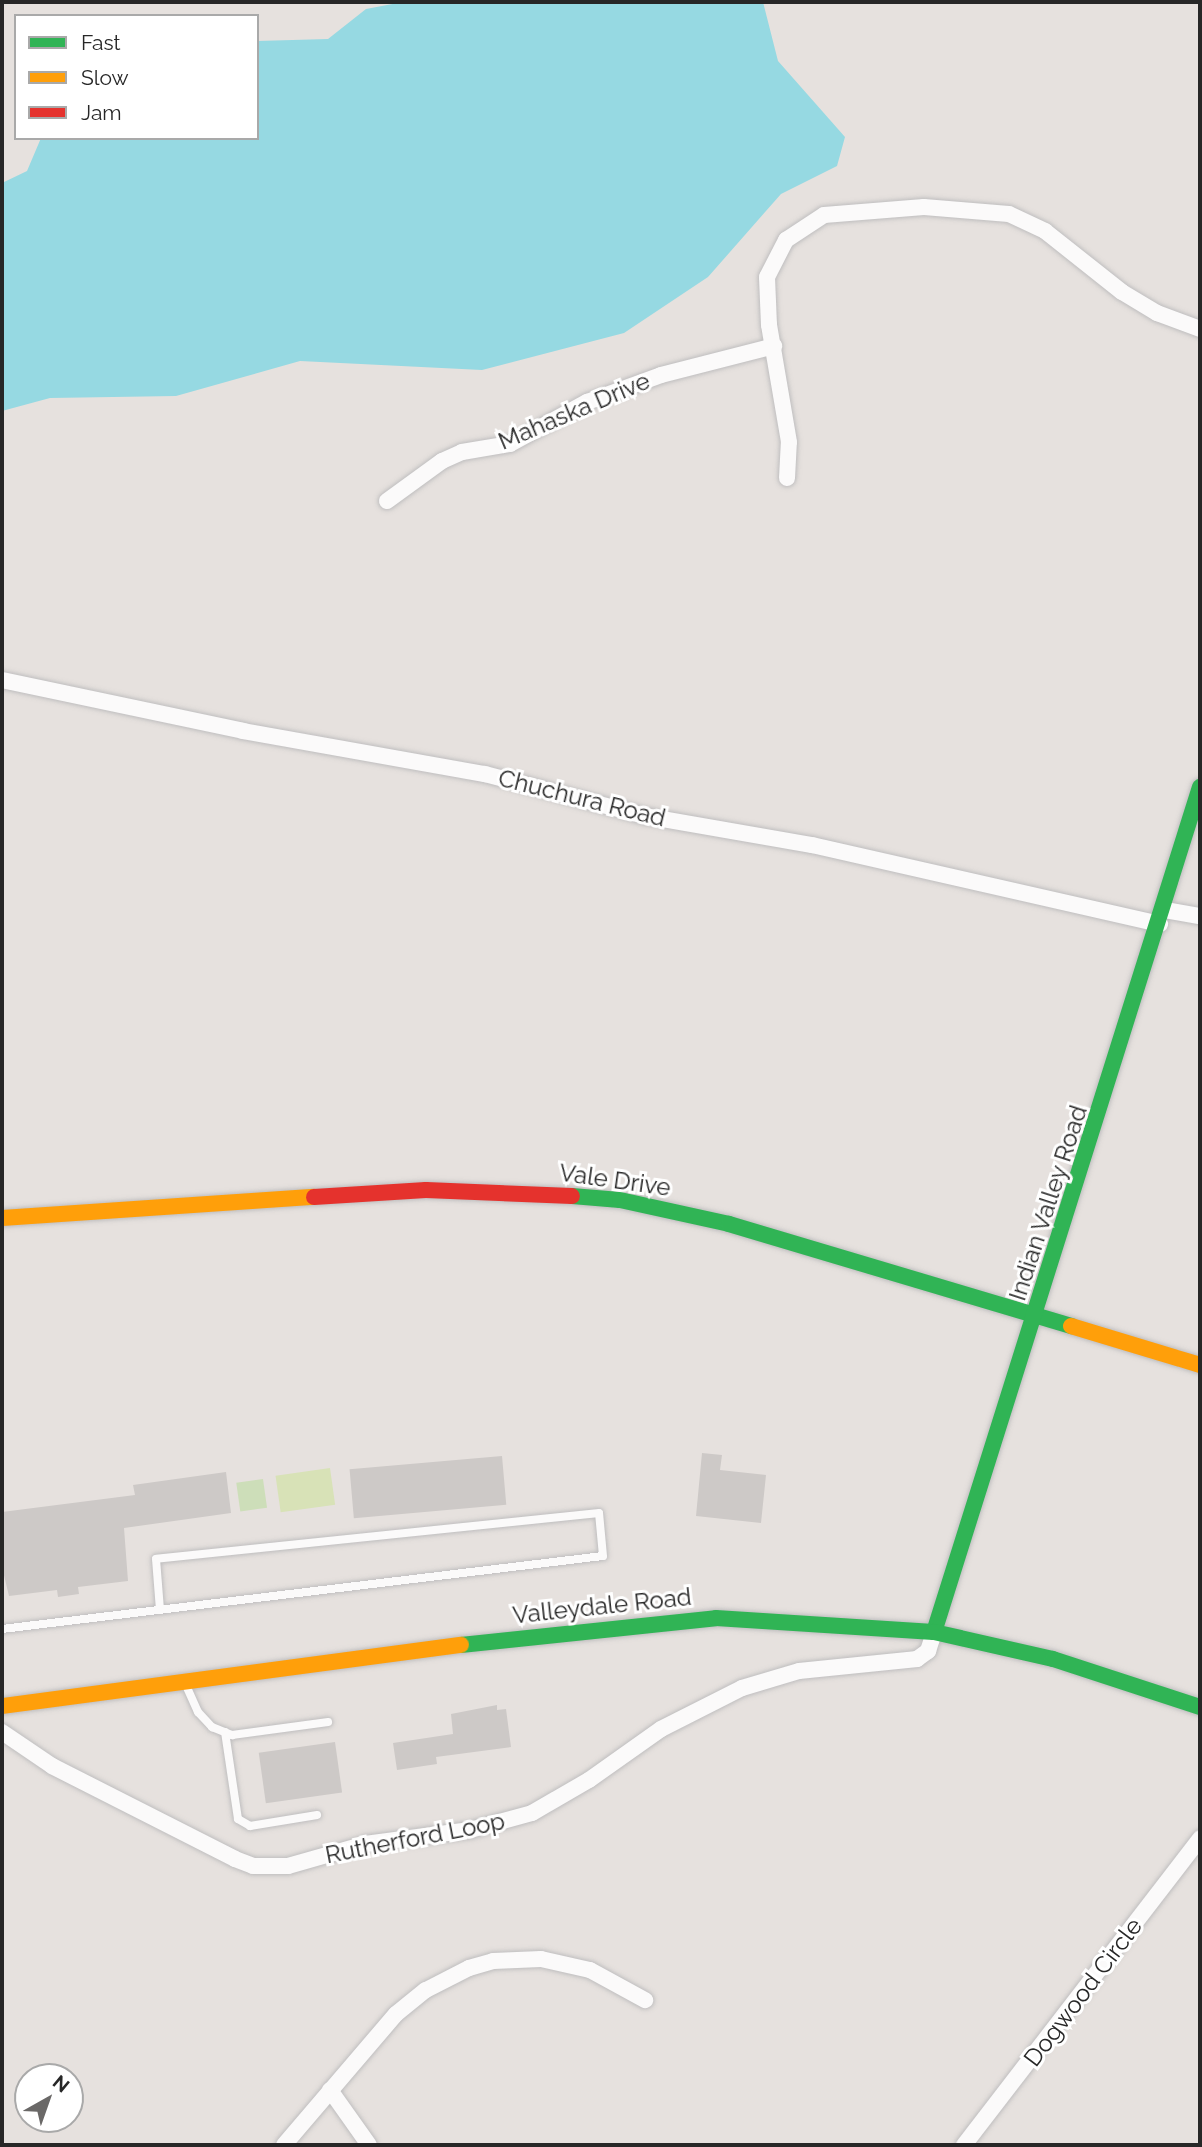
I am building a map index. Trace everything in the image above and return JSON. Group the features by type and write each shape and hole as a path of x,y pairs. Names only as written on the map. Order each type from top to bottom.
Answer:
{"street":[{"path":"787,478 789,442 765,296 767,277 775,255 797,229 832,214 924,207 990,209 1027,221 1122,292 1157,313 1200,329"},
{"name":"Mahaska Drive","path":"387,501 442,461 462,452 510,444 587,402 661,375 774,346"},
{"name":"Chuchura Road","path":"2,680 243,731 485,774 645,817 812,845 1162,917 1200,916"},
{"name":"Indian Valley Road","path":"934,1632 1162,917 1200,787"},
{"name":"Vale Drive","path":"2,1218 426,1190 593,1198 729,1224 1200,1365"},
{"name":"Valleydale Road","path":"2,1706 674,1620 778,1619 934,1632 1053,1660 1200,1707"},
{"name":"Rutherford Loop","path":"2,1732 52,1766 235,1859 253,1866 288,1866 365,1844 470,1830 532,1813 589,1780 661,1729 742,1688 799,1671 917,1659 928,1651 934,1632"},
{"name":"Dogwood Circle","path":"964,2145 1200,1838"},
{"path":"284,2145 396,2014 426,1990 481,1965 514,1959 570,1964 590,1970 645,2000"},
{"path":"330,2090 369,2145"}],"lane":[{"path":"2,1629 160,1610 603,1556 599,1513 156,1559 160,1610"},
{"path":"185,1683 198,1712 212,1727 225,1732 328,1722"},
{"path":"225,1732 238,1819 250,1826 317,1815"}],"green space":[{"path":"330,1468 335,1505 281,1512 276,1476"},
{"path":"263,1479 267,1508 240,1511 236,1483"}],"water":[{"path":"403,2 763,2 778,61 845,137 837,166 781,194 708,277 624,333 482,370 300,361 176,396 50,398 2,411 2,183 27,171 40,140 259,140 259,41 328,39 366,9"}],"building":[{"path":"702,1453 722,1455 720,1470 766,1475 761,1523 696,1516"},
{"path":"502,1456 506,1505 354,1518 350,1469"},
{"path":"226,1472 231,1513 124,1528 128,1581 78,1587 79,1594 58,1597 57,1590 9,1596 2,1567 2,1512 135,1495 133,1485"},
{"path":"497,1705 497,1710 506,1709 511,1747 436,1757 437,1764 397,1770 393,1743 453,1734 451,1714"},
{"path":"335,1742 342,1793 266,1803 259,1753"}],"traffic: fast":[{"path":"934,1632 1200,787"},
{"path":"572,1196 620,1200 729,1224 1071,1326"},
{"path":"461,1645 716,1618 934,1632 1053,1659 1200,1707"}],"traffic: slow":[{"path":"2,1218 314,1197"},
{"path":"1071,1326 1200,1365"},
{"path":"2,1706 461,1645"}],"traffic: jam":[{"path":"314,1197 426,1190 572,1196"}]}
